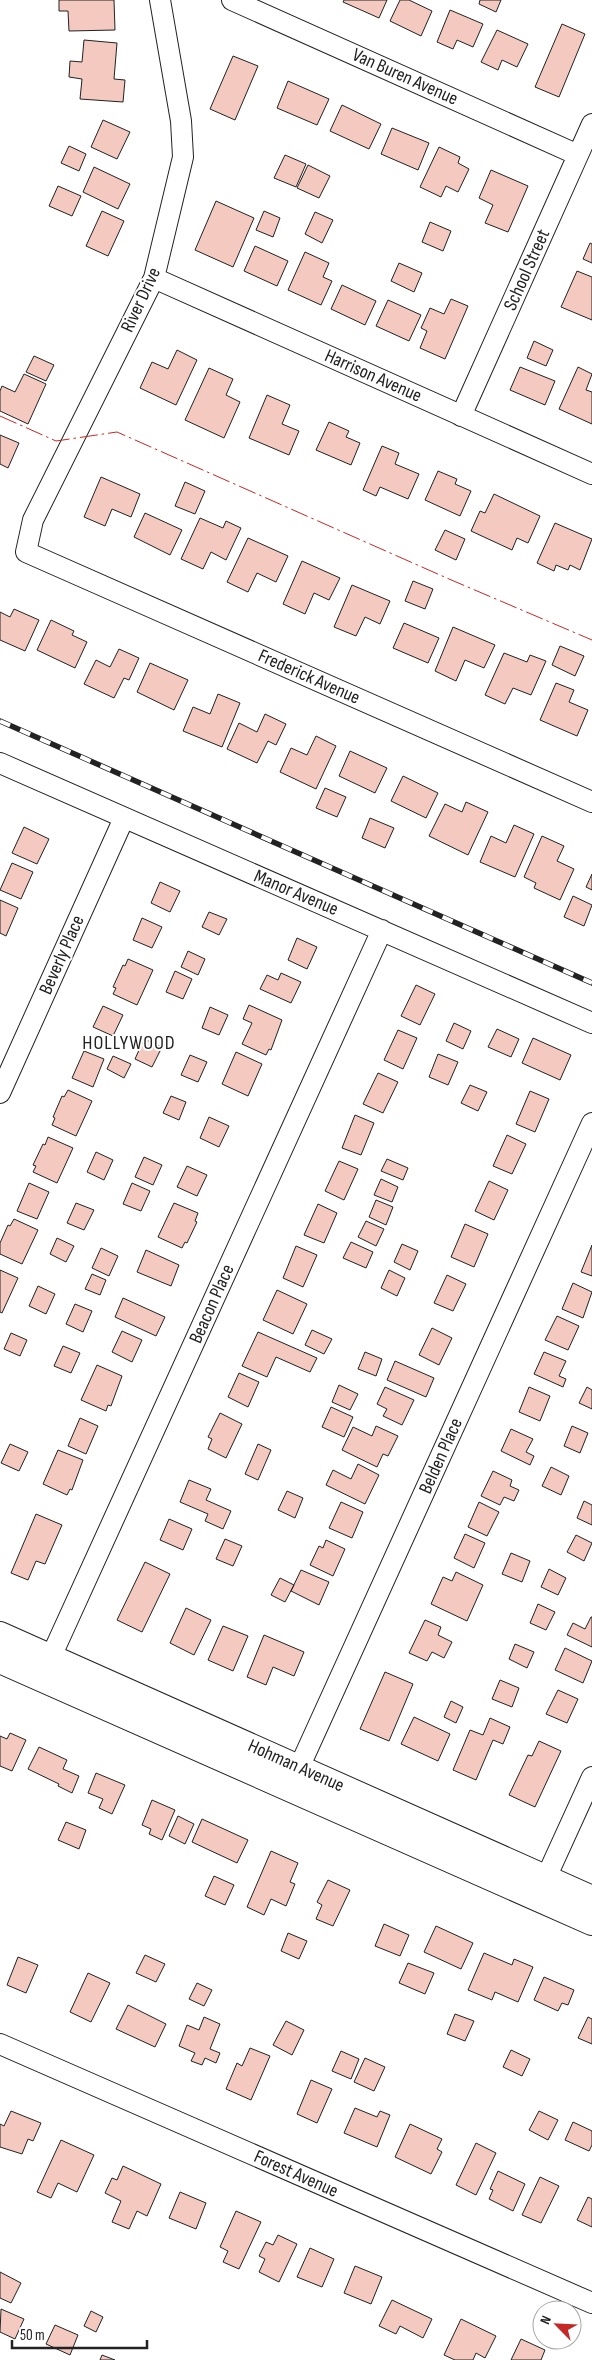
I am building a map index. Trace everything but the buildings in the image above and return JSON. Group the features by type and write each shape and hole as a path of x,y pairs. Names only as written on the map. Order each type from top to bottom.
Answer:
{"main road":[{"name":"Hohman Avenue","path":"0,1635 46,1668 542,1888 592,1922"},
{"name":"Hohman Avenue","path":"0,1660 46,1668"},
{"name":"Hohman Avenue","path":"542,1888 592,1899"}],"street":[{"name":"River Drive","path":"26,552 33,520 154,278 183,157 181,121 160,0"},
{"name":"Van Buren Avenue","path":"232,0 578,155"},
{"name":"School Street","path":"462,416 592,124"},
{"name":"Harrison Avenue","path":"154,278 592,474"},
{"name":"Frederick Avenue","path":"26,552 592,802"},
{"name":"Manor Avenue","path":"0,763 592,1023"},
{"name":"Beverly Place","path":"0,1093 124,818"},
{"name":"Beacon Place","path":"46,1668 382,930"},
{"name":"Belden Place","path":"294,1778 592,1123"},
{"path":"542,1888 592,1777"},
{"name":"Forest Avenue","path":"0,2044 592,2303"}],"railway":[{"path":"0,721 592,983"}],"power":[{"path":"0,416 56,441 117,432 592,640"}],"district":[{"name":"HOLLYWOOD","path":"129,1043"}]}
